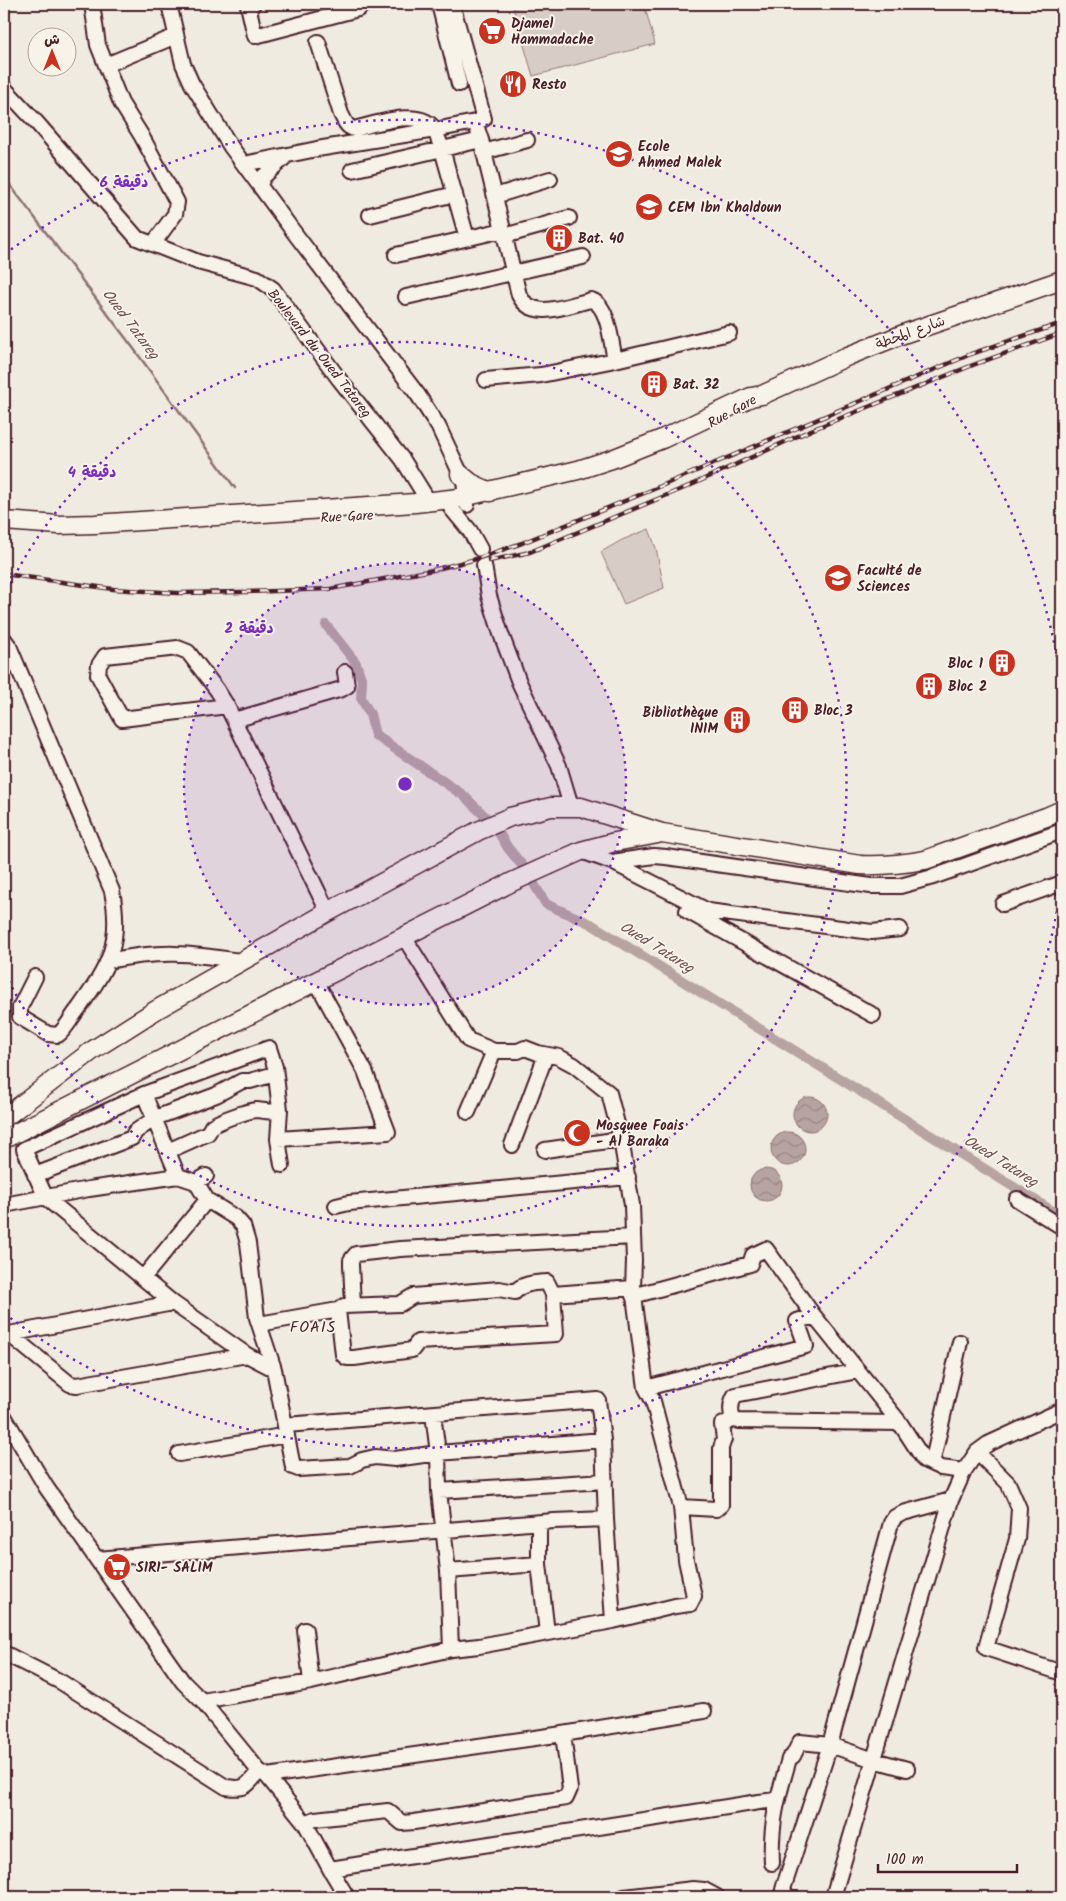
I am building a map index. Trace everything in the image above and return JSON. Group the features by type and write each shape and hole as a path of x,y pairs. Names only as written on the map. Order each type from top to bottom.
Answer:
{"main road":[{"name":"شارع المحطة","path":"762,395 848,356 906,333 1062,280"},
{"name":"Rue Gare","path":"4,527 52,531 94,531 446,504 616,464 718,420 754,402 762,395"},
{"name":"Rue Gare","path":"4,521 59,525 95,524 446,504 612,459 662,439 751,397 762,395"},
{"path":"446,504 457,477 490,492"},
{"path":"4,1118 93,1050 240,961 478,831 510,817 542,809 571,806 593,810 628,824 662,833 860,864 892,865 925,860 946,854 1054,817 1062,810"},
{"path":"4,1139 512,882 581,851 662,833"}],"street":[{"path":"92,4 98,45 121,103 141,135 177,202 175,214 153,244"},
{"path":"170,4 176,36 187,75 216,123 296,235 399,368 438,426 457,477"},
{"path":"252,4 248,5 255,36 358,9 364,4"},
{"path":"439,4 459,84"},
{"path":"244,164 318,149 435,130 484,119 452,4"},
{"path":"106,65 176,36"},
{"path":"318,42 341,114 349,128 354,129 408,118 425,120 432,125 442,149 467,238"},
{"name":"Boulevard du Oued Tatareg","path":"4,88 137,238 198,262 257,278 272,289 403,460 470,531 480,549"},
{"path":"475,122 483,146 503,233 522,302 536,310 545,310 591,300 597,302 606,315 615,360"},
{"path":"352,170 442,149 527,140"},
{"path":"260,184 264,176 285,156"},
{"path":"495,196 550,179"},
{"path":"370,215 455,194"},
{"path":"396,255 467,238 503,233 569,218"},
{"path":"406,297 583,257"},
{"path":"486,380 541,375 729,333"},
{"path":"484,565 489,596 501,634 519,682 559,766 571,806"},
{"path":"4,639 13,654 112,891 116,912 116,929 109,961 100,979 60,1033 54,1036 22,1019 19,1014 20,1007 35,977"},
{"path":"227,706 122,719 98,674 99,665 106,656 178,648 188,652 227,706 328,912"},
{"path":"234,720 342,689 347,686 345,672"},
{"path":"612,862 654,856 871,886 900,886 933,877 1062,831"},
{"path":"581,851 612,862 708,911 867,931 900,929"},
{"path":"630,871 640,883 651,891 873,1015"},
{"path":"1002,904 1062,883"},
{"path":"202,1701 311,1682 452,1649 479,1646 614,1621 690,1604 694,1596 686,1560 681,1507 653,1401 646,1388 633,1292 632,1205 622,1139 609,1093 574,1065 559,1057 525,1048 518,1051 494,1051 468,1040 404,937"},
{"path":"109,961 138,955 169,952 240,961"},
{"path":"278,1138 388,1132 365,1072 316,981"},
{"path":"274,1369 247,1355 173,1303 46,1198 24,1149 144,1094 269,1048 275,1067 280,1110 278,1138 282,1165"},
{"path":"468,1112 494,1051"},
{"path":"512,1145 546,1055"},
{"path":"35,1175 132,1138 135,1132 155,1118 216,1095 242,1081 250,1081 275,1074"},
{"path":"144,1094 178,1176"},
{"path":"168,1151 208,1133 219,1122 256,1110 267,1113 280,1110"},
{"path":"545,1150 622,1139"},
{"path":"4,1205 89,1188 178,1176 201,1179 207,1200 236,1218 243,1226 248,1243 257,1318 274,1369 292,1464 293,1467 298,1469 350,1466 362,1460 375,1457 395,1459 438,1453 603,1440"},
{"path":"336,1206 349,1202 628,1177"},
{"path":"142,1278 207,1200"},
{"path":"1017,1200 1062,1227"},
{"path":"353,1305 351,1260 356,1254 361,1252 633,1237"},
{"path":"553,1294 633,1292 750,1264 753,1256 766,1249 814,1316 900,1424 924,1460 932,1464 964,1471"},
{"path":"259,1324 338,1310 344,1306 400,1304 413,1296 499,1289 515,1292 521,1286 547,1282 553,1294 556,1334 418,1342 412,1350 347,1358 343,1355 338,1310"},
{"path":"173,1303 9,1334 70,1384 78,1385 247,1355"},
{"path":"646,1388 806,1346 797,1320 814,1316"},
{"path":"932,1464 960,1342"},
{"path":"734,1419 732,1405 736,1395 858,1371"},
{"path":"179,1454 286,1430 433,1414 598,1400 603,1440 606,1519 614,1621"},
{"path":"833,1897 951,1500 964,1471 978,1452 988,1444 1062,1410"},
{"path":"433,1414 448,1571 452,1649"},
{"path":"4,1416 46,1487 183,1682 202,1701 305,1823 347,1897"},
{"path":"681,1507 716,1509 721,1505 721,1448 724,1439 722,1424 734,1419 738,1421 900,1424"},
{"path":"978,1452 1008,1483 1020,1508 1018,1540 986,1648 1062,1673"},
{"path":"439,1491 605,1481"},
{"path":"787,1897 783,1890 784,1886 830,1745 891,1523 895,1517 902,1513 951,1500"},
{"path":"98,1559 606,1519"},
{"path":"539,1523 539,1564 547,1633"},
{"path":"448,1571 539,1564"},
{"path":"305,1630 311,1682"},
{"path":"4,1653 61,1682 226,1787 238,1789 246,1786 263,1774 563,1734 704,1711"},
{"path":"305,1823 315,1820 388,1811 402,1823 414,1822 566,1798 570,1789 563,1734"},
{"path":"772,1863 771,1836 776,1800 789,1759 794,1756 800,1742 830,1745 907,1769"},
{"path":"330,1869 776,1800"},
{"path":"624,1897 693,1889 704,1890 717,1897"}],"shaded area":[{"path":"530,4 644,4 655,44 533,76 513,8"},
{"path":"649,529 656,548 664,588 624,604 601,552 622,540"}],"water":[{"path":"810,1097 817,1098 822,1102 826,1107 826,1121 822,1126 817,1130 810,1131 803,1130 798,1126 794,1121 793,1114 794,1107 798,1102 803,1098"},
{"path":"788,1132 795,1133 800,1137 804,1142 804,1156 800,1161 795,1165 788,1166 781,1165 776,1161 772,1156 771,1149 772,1142 776,1137 781,1133"},
{"path":"766,1169 777,1174 782,1185 777,1196 766,1201 755,1196 750,1185 755,1174"}],"waterway":[{"name":"Oued Tatareg","path":"4,177 134,349 235,488"},
{"name":"Oued Tatareg","path":"326,625 356,663 362,681 361,698 370,714 375,735 463,795 494,825 508,848 525,869 546,904 591,924 1062,1217"}],"railway":[{"path":"4,574 113,589 177,593 330,589 433,570 476,559 522,543 971,354 1062,323"},
{"path":"489,561 530,552 689,486 811,430 973,365 1062,333"}],"place":[{"name":"Djamel Hammadache","path":"492,31"},
{"name":"Resto","path":"513,84"},
{"name":"Ecole Ahmed Malek","path":"619,154"},
{"name":"CEM Ibn Khaldoun","path":"649,207"},
{"name":"Bat. 40","path":"559,238"},
{"name":"Bat. 32","path":"654,384"},
{"name":"Faculté de Sciences","path":"838,578"},
{"name":"Bloc 1","path":"1002,663"},
{"name":"Bloc 2","path":"929,686"},
{"name":"Bloc 3","path":"795,710"},
{"name":"Bibliothèque INIM","path":"737,720"},
{"name":"Mosquee Foais - Al Baraka","path":"577,1133"},
{"name":"S1R1- SALIM","path":"117,1567"}],"district":[{"name":"FOAIS","path":"313,1326"}]}
